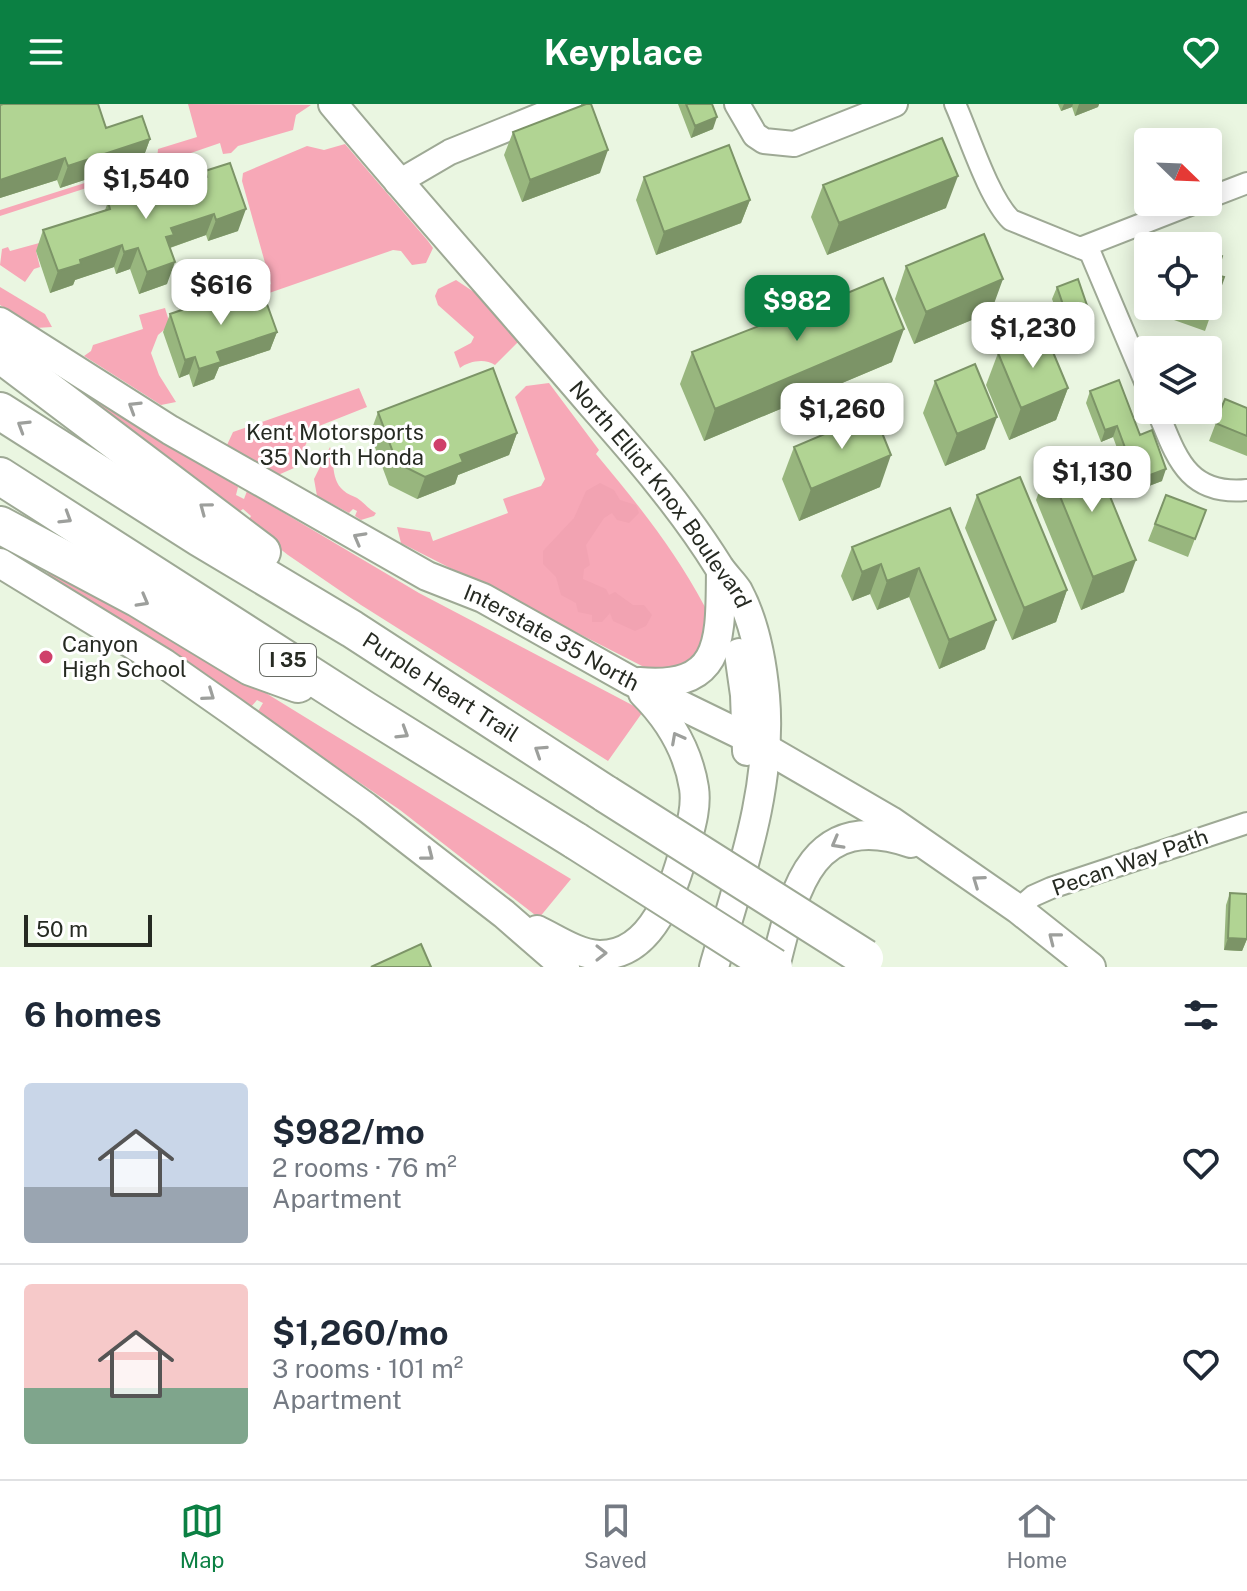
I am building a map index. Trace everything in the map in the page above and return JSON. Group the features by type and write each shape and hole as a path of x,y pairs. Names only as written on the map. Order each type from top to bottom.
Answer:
{"highway":[{"path":"0,354 293,576 352,629"},
{"name":"Purple Heart Trail","path":"0,411 200,538 352,629 872,962"},
{"name":"I 35","path":"0,476 775,967"},
{"path":"0,525 177,620 251,667 365,710"}],"main road":[{"name":"North Elliot Knox Boulevard","path":"333,104 397,183 453,242 632,451 689,522 721,579 737,591 757,648 765,693 757,743 746,768 734,839 694,967"},
{"name":"Interstate 35 North","path":"0,322 170,430 289,499 427,576 483,598 631,681 757,743 891,821 1018,909 1091,967"},
{"path":"0,563 165,664 232,711 366,807 504,914 565,967"},
{"path":"631,681 667,684 685,680 699,671 714,653 721,579"},
{"path":"504,914 580,951 599,955 616,952 636,942 656,921 674,885 692,823 695,792 688,761 677,734 631,681"},
{"name":"North Elliot Knox Boulevard","path":"714,967 762,789 757,743"},
{"path":"775,967 784,929 799,888 815,858 830,845 851,835 873,835 938,852"}],"street":[{"path":"397,183 450,152 569,104"},
{"path":"737,104 755,135 764,141 794,144 895,104"},
{"path":"955,104 990,186 1006,215 1011,220 1090,252 1134,356"},
{"path":"1222,193 1247,183"},
{"path":"1080,248 1162,216"},
{"path":"1163,424 1179,463 1190,476 1226,490 1247,490"},
{"name":"Pecan Way Path","path":"1018,909 1033,896 1051,888 1247,823"}],"shaded area":[{"path":"188,104 311,105 296,115 293,130 238,146 231,153 223,154 220,143 118,178 121,188 118,192 109,192 105,182 0,216 0,210 157,160 158,149 197,137"},
{"path":"345,144 433,248 426,263 412,265 401,251 393,250 165,329 158,335 151,353 159,375 176,402 161,405 84,356 93,345 143,329 139,315 165,308 169,321 271,284 242,181 243,173 307,146 324,150"},
{"path":"54,239 36,251 40,267 34,269 25,282 0,265 2,249 8,247 10,251"},
{"path":"456,280 474,292 518,342 495,365 477,361 460,368 454,352 471,343 474,337 438,305 435,296 438,289"},
{"path":"0,287 45,314 52,327 36,328 0,305"},
{"path":"549,383 599,450 596,454 668,546 705,607 706,634 701,646 683,663 671,668 644,667 401,543 397,527 430,532 433,541 508,513 503,499 541,486 545,479 515,397 526,386"},
{"path":"359,388 367,407 314,428 294,468 278,475 227,445 233,432"},
{"path":"95,397 238,487 236,495 244,499 247,491 419,593 642,713 608,761 361,605 288,555 247,523 251,516 243,509 236,514 208,488 200,487 88,406"},
{"path":"330,447 337,483 376,513 374,516 361,520 355,516 357,511 353,509 349,513 317,496 314,479"},
{"path":"600,483 614,490 620,500 636,505 639,513 629,523 617,520 612,513 604,518 586,545 590,565 584,569 583,579 606,589 609,595 615,592 633,605 644,605 652,615 646,626 635,631 613,621 610,613 602,622 592,622 592,615 578,612 576,603 561,595 556,577 543,564 543,551 574,518 586,491"},
{"path":"52,564 571,879 539,918 400,810 257,713 263,703 257,700 250,708 46,578"}],"building":[{"path":"98,104 106,128 142,116 150,139 68,166 65,158 0,180 0,105"},
{"path":"591,104 608,150 530,180 513,132"},
{"path":"686,104 712,104 717,117 695,126"},
{"path":"942,138 958,176 839,223 823,185"},
{"path":"729,145 750,200 664,232 644,177"},
{"path":"230,163 246,209 216,220 214,214 171,228 174,235 166,237 175,262 147,272 138,248 124,252 122,245 58,271 43,230 110,209 108,202 157,185 160,194 207,177 205,171"},
{"path":"984,234 1003,279 926,312 906,266"},
{"path":"883,278 904,329 715,409 692,352"},
{"path":"1078,279 1093,323 1072,331 1057,287"},
{"path":"263,293 277,332 217,352 221,362 199,369 195,357 185,360 170,314 229,294 232,303"},
{"path":"1045,333 1068,388 1021,408 998,353"},
{"path":"975,364 997,417 957,434 935,381"},
{"name":"Kent Motorsports 35 North Honda","path":"493,368 517,433 460,455 463,462 425,477 397,463 378,412"},
{"path":"1119,380 1134,424 1140,435 1152,430 1166,469 1137,480 1117,426 1105,430 1090,391"},
{"path":"1225,399 1247,408 1247,436 1217,424 1222,424"},
{"path":"874,413 891,455 811,489 794,447"},
{"path":"1091,450 1136,560 1093,577 1048,467"},
{"path":"1020,477 1067,590 1024,608 977,495"},
{"path":"1166,495 1206,510 1195,539 1155,524"},
{"path":"950,508 996,620 949,640 919,568 887,581 881,564 862,572 852,547"},
{"path":"1230,893 1247,894 1247,939 1228,938"},
{"path":"421,944 431,967 371,967"}],"place":[{"name":"Kent Motorsports 35 North Honda","path":"440,445"},
{"name":"Canyon High School","path":"46,657"}]}
